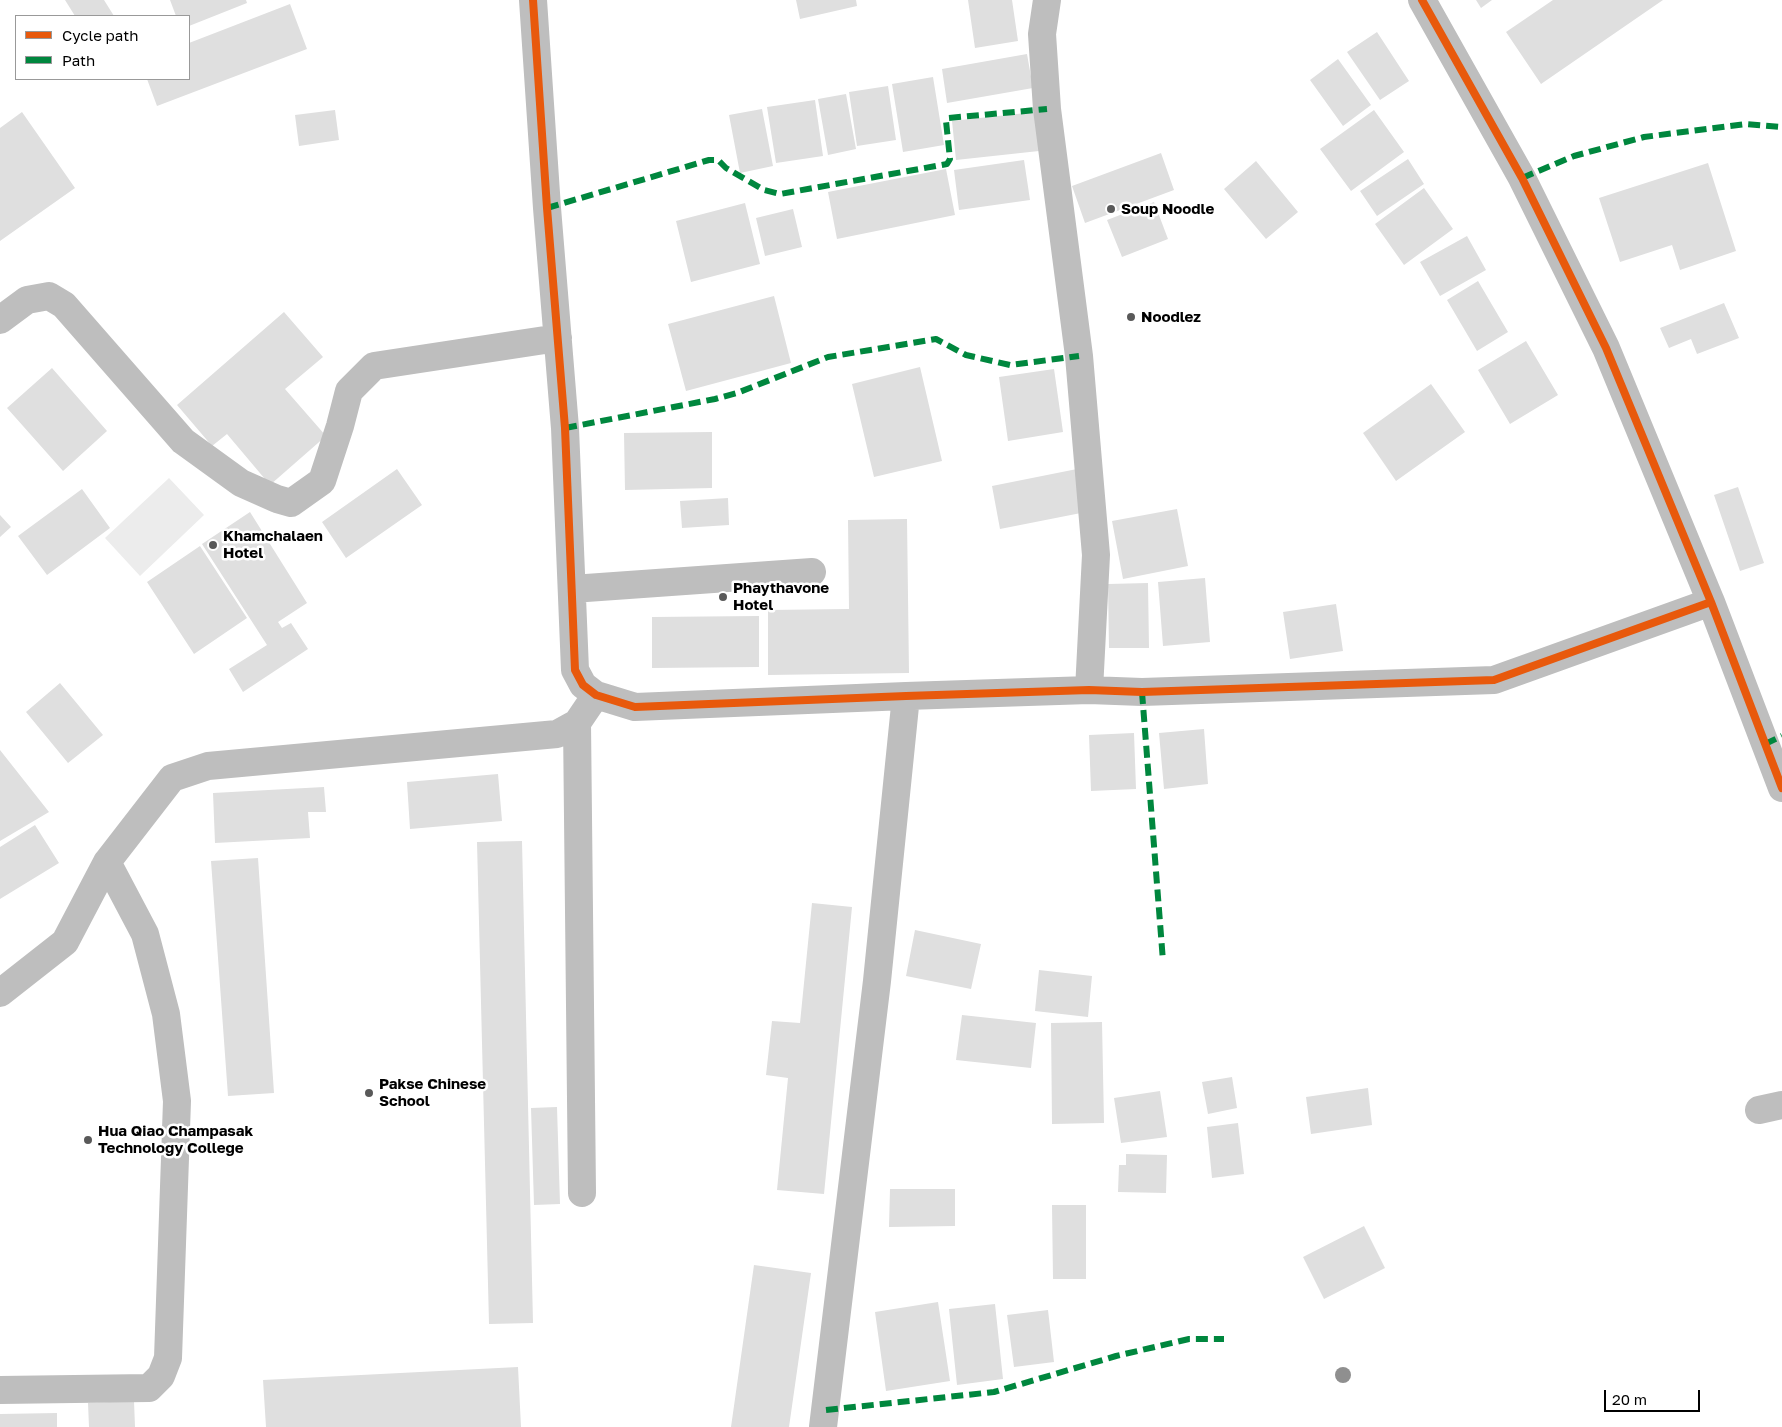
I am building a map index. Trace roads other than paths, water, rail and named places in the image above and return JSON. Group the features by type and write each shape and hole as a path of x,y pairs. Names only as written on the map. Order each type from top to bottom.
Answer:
{"street":[{"path":"532,0 565,428 575,670 583,685 596,695 635,707 1089,690 1142,692 1494,680 1712,602"},
{"path":"1047,0 1042,34 1047,109 1079,356 1096,555 1089,690"},
{"path":"1422,0 1522,178 1606,348 1712,602 1782,788"},
{"path":"0,320 27,300 49,296 64,305 183,441 241,482 277,499 291,503 322,481 349,391 374,366 558,338"},
{"path":"572,589 812,572"},
{"path":"0,993 65,942 107,862 172,778 208,766 557,734 577,723 596,695"},
{"path":"823,1427 877,981 906,696"},
{"path":"577,723 582,1193"},
{"path":"0,1390 149,1388 160,1376 168,1358 176,1101 166,1014 145,934 107,862"}],"place":[{"name":"Soup Noodle","path":"1111,209"},
{"name":"Noodlez","path":"1131,317"},
{"name":"Khamchalaen Hotel","path":"213,545"},
{"name":"Phaythavone Hotel","path":"723,597"},
{"name":"Pakse Chinese School","path":"369,1093"},
{"name":"Hua Qiao Champasak Technology College","path":"88,1140"}]}
